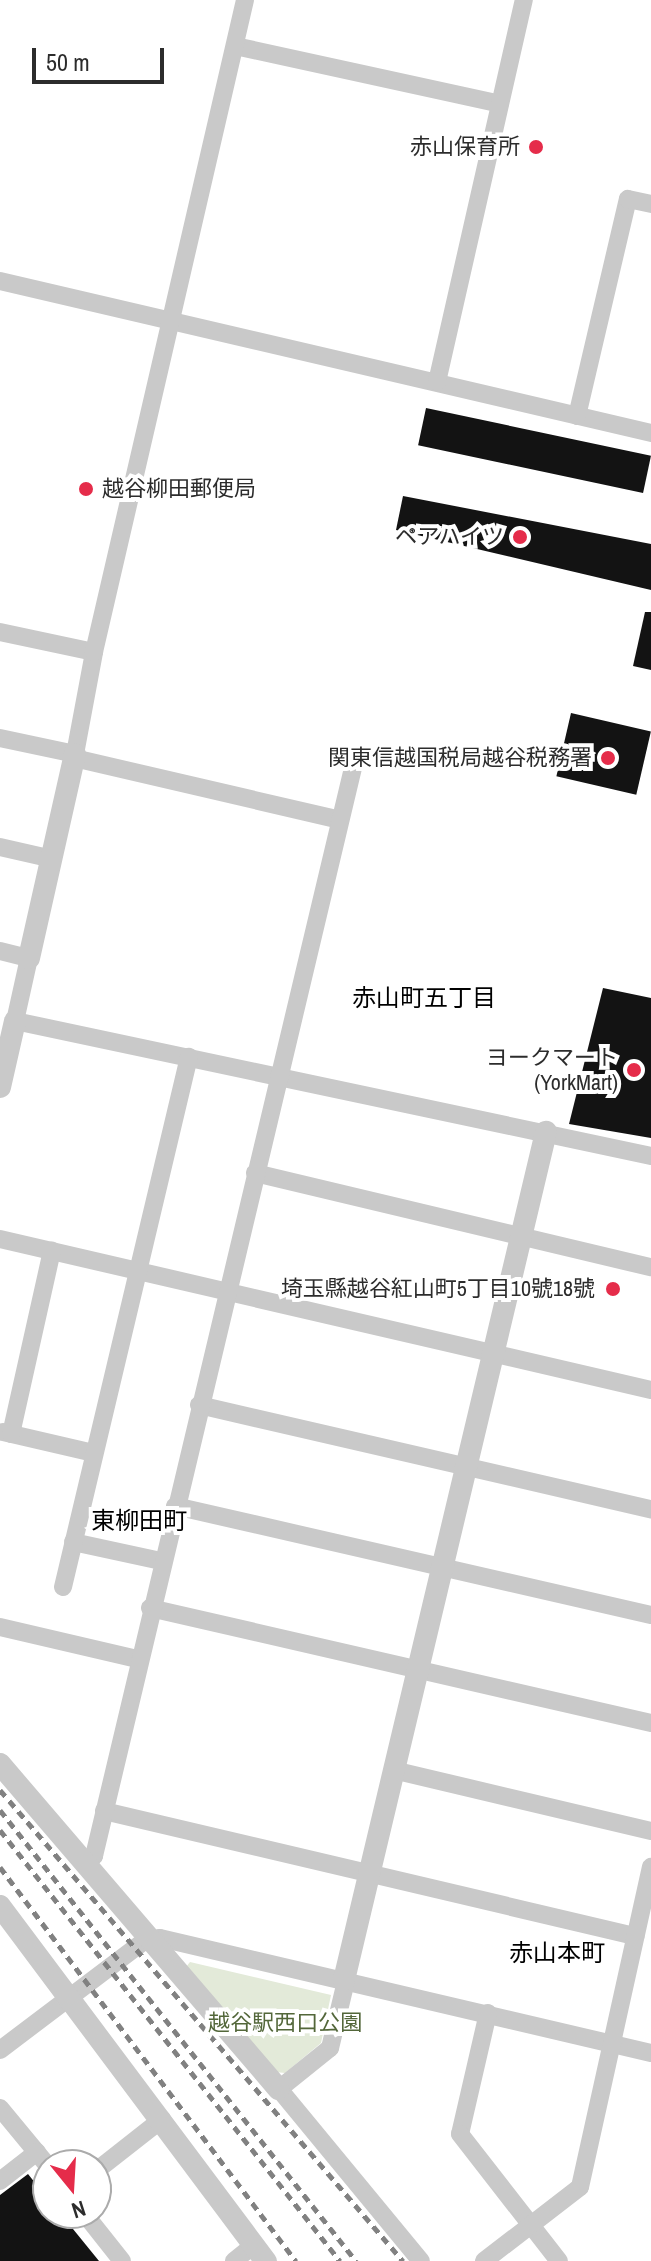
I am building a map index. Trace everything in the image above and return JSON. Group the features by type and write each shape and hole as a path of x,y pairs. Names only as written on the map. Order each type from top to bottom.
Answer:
{"street":[{"path":"0,1087 53,859 94,652 245,0"},
{"path":"437,382 524,0"},
{"path":"235,46 500,104"},
{"path":"577,416 628,199 651,204"},
{"path":"0,281 170,317 651,433"},
{"path":"0,632 94,652"},
{"path":"0,738 340,820"},
{"path":"83,1863 94,1856 161,1561 354,764"},
{"path":"0,847 53,859"},
{"path":"0,951 29,958"},
{"path":"15,1021 277,1074 651,1156"},
{"path":"63,1587 189,1057"},
{"path":"279,2089 330,2048 393,1770 546,1132"},
{"path":"255,1173 651,1267"},
{"path":"0,1239 651,1390"},
{"path":"52,1251 6,1432 94,1453"},
{"path":"199,1405 651,1509"},
{"path":"175,1506 651,1615"},
{"path":"73,1542 161,1561"},
{"path":"150,1608 651,1723"},
{"path":"0,1627 138,1659"},
{"path":"0,1764 279,2089 421,2261"},
{"path":"393,1770 651,1831"},
{"path":"104,1811 369,1877 635,1936"},
{"path":"484,2261 580,2187 651,1867"},
{"path":"0,1906 71,1996 260,2253 234,2261"},
{"path":"0,2050 71,1996 151,1941 160,1938 651,2053"},
{"path":"488,2013 460,2134 559,2261"},
{"path":"0,2108 34,2149"},
{"path":"112,2158 162,2119"},
{"path":"0,2181 32,2164"},
{"path":"97,2229 122,2261"}],"green space":[{"name":"越谷駅西口公園","path":"190,1962 331,1995 321,2043 285,2073 275,2072 186,1967"}],"building":[{"name":"ペアハイツ","path":"426,408 651,456 643,493 418,445"},
{"name":"ペアハイツ","path":"403,496 651,544 651,590 396,530"},
{"path":"645,612 651,612 651,670 633,666"},
{"path":"571,713 651,731 636,795 556,776"},
{"path":"603,988 651,998 651,1138 569,1124"},
{"path":"28,2174 32,2179 32,2229 73,2229 99,2261 0,2261 0,2195"}],"railway":[{"path":"0,1790 403,2261"},
{"path":"0,1810 356,2261"},
{"path":"0,1830 340,2261"},
{"path":"0,1867 296,2261"}],"place":[{"name":"赤山保育所","path":"536,147"},
{"name":"越谷柳田郵便局","path":"86,489"},
{"name":"ペアハイツ","path":"520,537"},
{"name":"関東信越国税局越谷税務署","path":"608,758"},
{"name":"ヨークマート (YorkMart)","path":"634,1070"},
{"name":"埼玉縣越谷紅山町5丁目10號18號","path":"613,1289"}],"district":[{"name":"赤山町五丁目","path":"424,998"},
{"name":"東柳田町","path":"139,1521"},
{"name":"赤山本町","path":"557,1953"}]}
